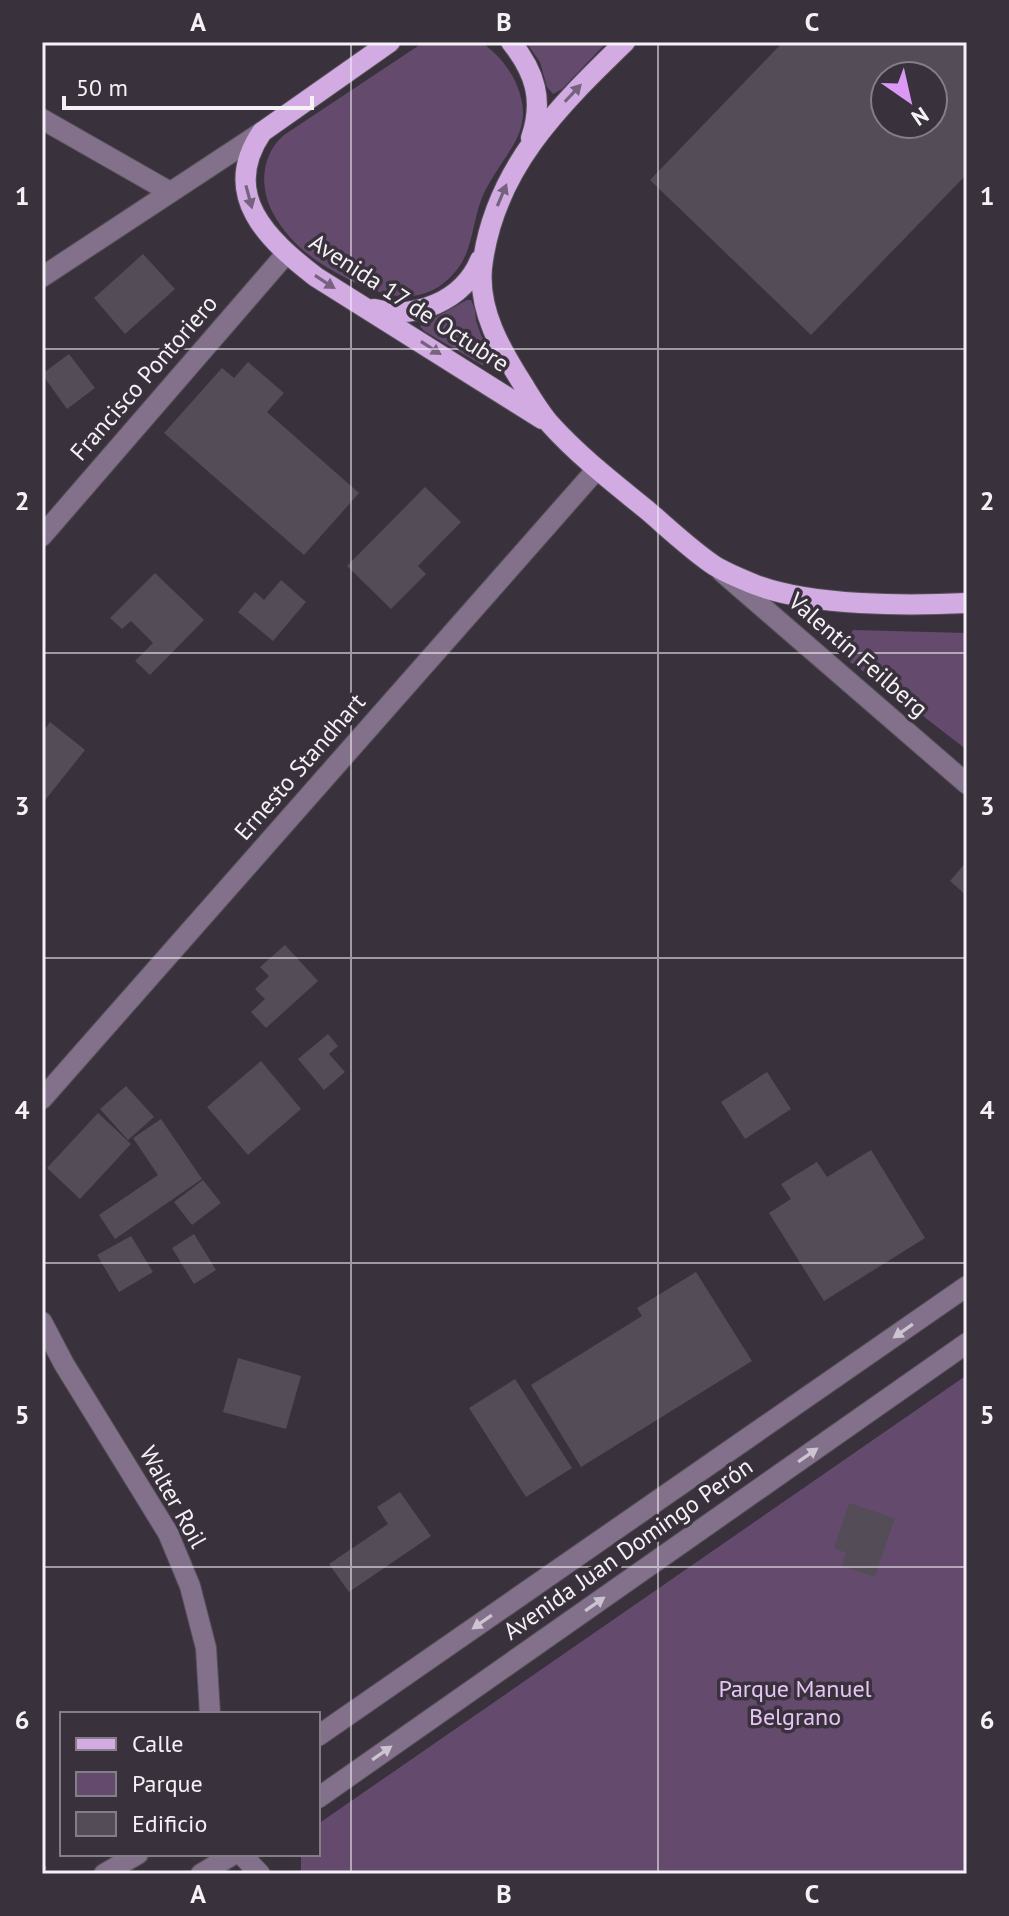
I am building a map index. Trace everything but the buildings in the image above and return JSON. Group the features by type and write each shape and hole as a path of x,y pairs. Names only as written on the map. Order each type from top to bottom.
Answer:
{"main road":[{"path":"262,132 390,42"},
{"path":"511,42 525,60 537,96 537,116 527,149"},
{"name":"Avenida 17 de Octubre","path":"550,424 505,354 486,312 482,271 486,245 500,197 527,149 574,92 625,42"},
{"name":"Avenida 17 de Octubre","path":"262,132 247,163 246,190 253,212 286,254 316,277 550,424 597,469 714,566 759,586 799,596 848,602 967,603"},
{"path":"365,306 400,313 433,306 469,280 486,245"}],"street":[{"path":"42,119 170,192"},
{"path":"42,277 262,132"},
{"name":"Francisco Pontoriero","path":"42,536 286,254"},
{"name":"Ernesto Standhart","path":"42,1099 597,469"},
{"name":"Valentín Feilberg","path":"714,566 967,784"},
{"name":"Avenida Juan Domingo Perón","path":"320,1735 967,1286"},
{"name":"Walter Roil","path":"42,1322 64,1364 168,1533 190,1586 206,1648 210,1712"},
{"name":"Avenida Juan Domingo Perón","path":"320,1797 967,1343"},
{"path":"104,1874 135,1856"},
{"path":"201,1874 231,1856"},
{"path":"243,1856 260,1874"}],"path":[{"path":"42,1867 49,1874"}],"green space":[{"path":"424,42 480,42 485,45 499,57 513,77 523,111 517,138 484,193 461,264 443,284 430,292 402,296 358,284 304,251 279,224 264,182 271,152 284,135"},
{"path":"526,42 607,42 562,89 553,94 547,87 540,62"},
{"path":"471,300 475,310 476,321 492,360 490,367 420,326"},
{"path":"853,630 967,633 967,750 850,662 845,643"},
{"name":"Parque Manuel Belgrano","path":"967,1375 967,1874 306,1874 301,1871 301,1856 320,1856 320,1823"}]}
